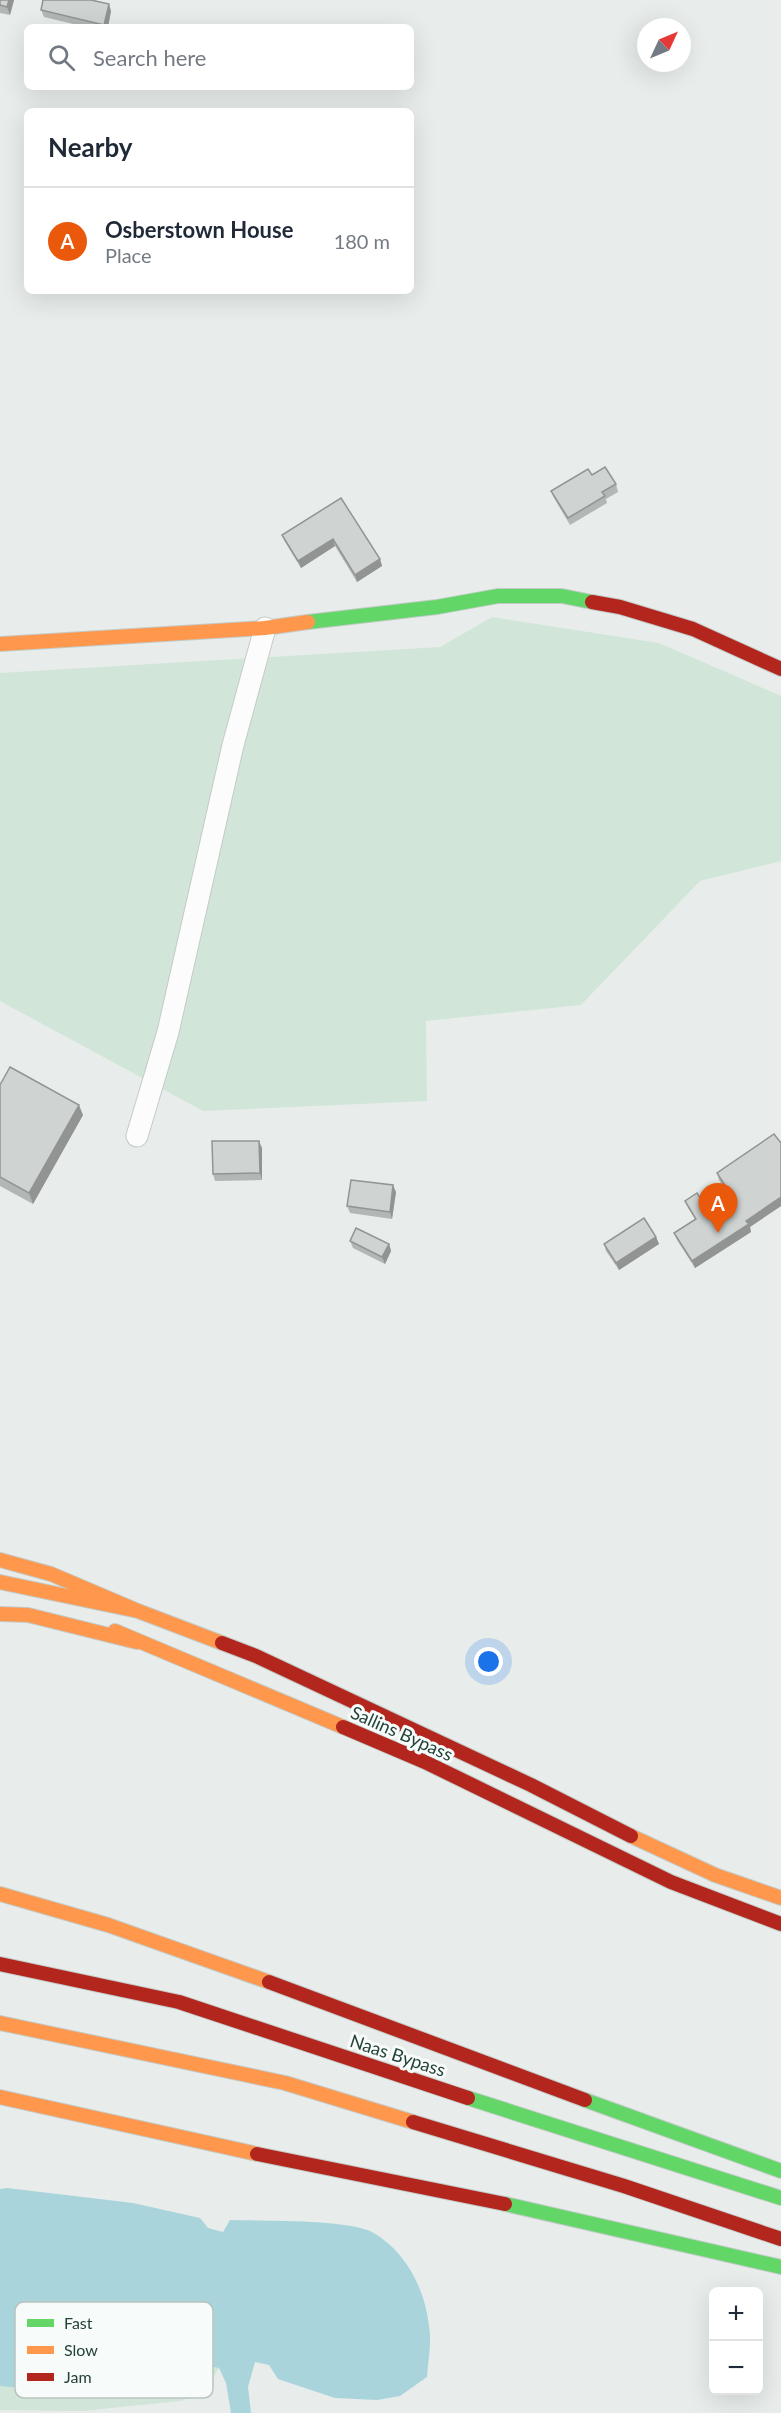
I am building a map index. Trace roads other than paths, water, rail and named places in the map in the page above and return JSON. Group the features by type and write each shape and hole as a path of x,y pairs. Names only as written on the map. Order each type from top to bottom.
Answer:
{"main road":[{"path":"0,644 265,628 374,612 437,607 498,596 562,596 620,607 693,629 781,669"},
{"path":"0,1560 51,1574 138,1611"},
{"name":"Sallins Bypass","path":"0,1582 138,1611 256,1656 531,1785 614,1828 715,1875 781,1898"},
{"name":"Sallins Bypass","path":"22,1601 96,1621 137,1642 306,1710 425,1762 671,1882 781,1924"},
{"path":"0,1614 28,1615 137,1642"},
{"path":"0,1892 21,1901 108,1925 319,2000 496,2068 781,2170"},
{"name":"Naas Bypass","path":"0,1964 179,2002 614,2146 781,2198"},
{"path":"0,2023 285,2083 624,2186 781,2238"},
{"path":"0,2097 248,2152 552,2213 781,2267"}],"street":[{"path":"137,1137 168,1032 233,745 265,628"}],"water":[{"path":"0,2189 133,2203 200,2218 208,2228 223,2232 230,2220 325,2223 361,2228 372,2232 384,2240 404,2260 423,2298 430,2332 427,2377 400,2396 377,2400 335,2398 278,2379 269,2365 255,2362 248,2387 251,2413 231,2413 226,2383 219,2368 213,2367 213,2302 15,2302 15,2388 0,2386"}],"place":[{"name":"Osberstown House","path":"718,1233"}]}
